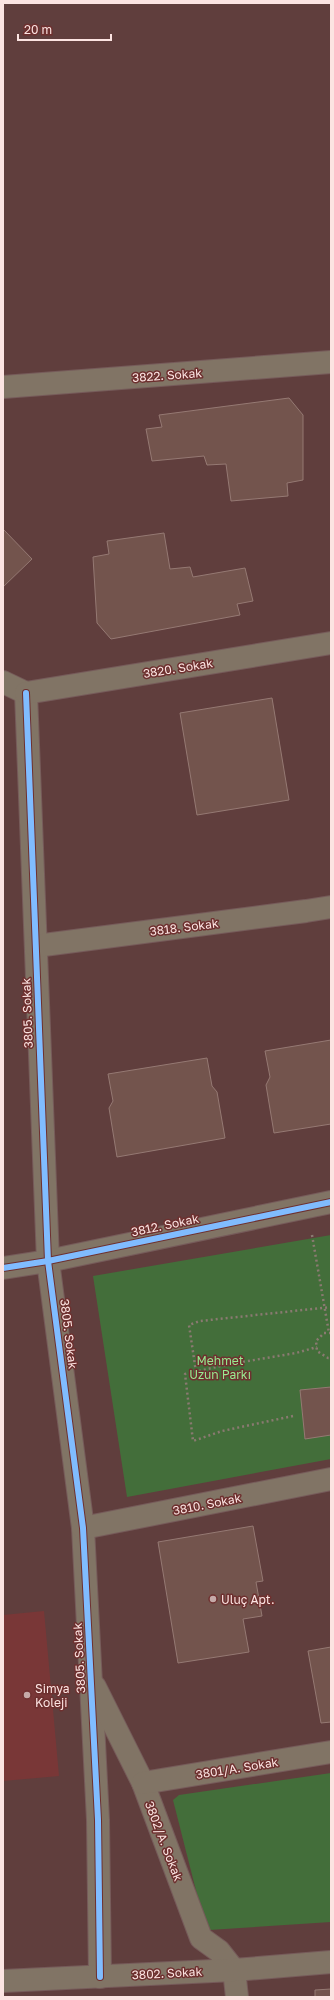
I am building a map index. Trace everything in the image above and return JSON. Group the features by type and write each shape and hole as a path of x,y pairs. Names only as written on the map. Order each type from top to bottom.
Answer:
{"street":[{"name":"3822. Sokak","path":"3,387 331,362"},
{"name":"3820. Sokak","path":"26,693 331,644"},
{"path":"3,682 26,693"},
{"name":"3805. Sokak","path":"26,693 48,1261 83,1528 98,1820 100,1977"},
{"name":"3818. Sokak","path":"36,946 306,911 331,906"},
{"name":"3812. Sokak","path":"3,1268 48,1261 331,1202"},
{"name":"3810. Sokak","path":"83,1528 331,1479"},
{"name":"3802/A. Sokak","path":"91,1679 143,1783 201,1938 218,1951 234,1970"},
{"name":"3801/A. Sokak","path":"143,1783 331,1752"},
{"name":"3802. Sokak","path":"3,1981 234,1970 331,1962"},
{"path":"234,1970 238,1997"}],"path":[{"path":"308,1206 324,1308 330,1333 324,1333 316,1341 317,1351 328,1358 331,1358"},
{"path":"196,1372 189,1324 200,1321 331,1307"},
{"path":"293,1416 222,1431 193,1442 185,1374 296,1353 317,1347"}],"shaded area":[{"name":"Simya Koleji","path":"44,1611 59,1776 3,1781 3,1615"}],"green space":[{"name":"Mehmet Uzun Parkı","path":"331,1235 331,1459 127,1497 93,1276"},
{"path":"331,1773 331,1922 209,1930 204,1922 173,1800 179,1795"}],"building":[{"path":"289,398 303,415 303,480 287,483 288,496 231,501 226,464 207,465 204,456 152,461 146,429 162,427 159,415"},
{"path":"3,529 32,559 3,587"},
{"path":"164,533 170,569 190,567 193,577 245,568 253,601 237,604 240,615 111,639 97,623 93,557 109,554 107,541"},
{"path":"272,698 289,800 197,815 180,713"},
{"path":"331,1040 331,1124 274,1133 266,1085 270,1077 265,1051"},
{"path":"207,1058 212,1086 217,1092 225,1138 117,1157 109,1108 113,1101 108,1074"},
{"path":"331,1387 331,1435 305,1439 300,1390"},
{"name":"Uluç Apt.","path":"253,1526 263,1581 256,1582 262,1616 243,1619 249,1652 178,1663 158,1542"},
{"path":"331,1647 331,1722 321,1723 308,1651"},
{"path":"331,1989 331,1997 315,1997 315,1990"}],"cycle path":[{"path":"26,693 48,1261 83,1528 98,1820 100,1977"},
{"path":"3,1268 48,1261 331,1202"}],"place":[{"name":"Uluç Apt.","path":"213,1599"},
{"name":"Simya Koleji","path":"27,1695"}]}
